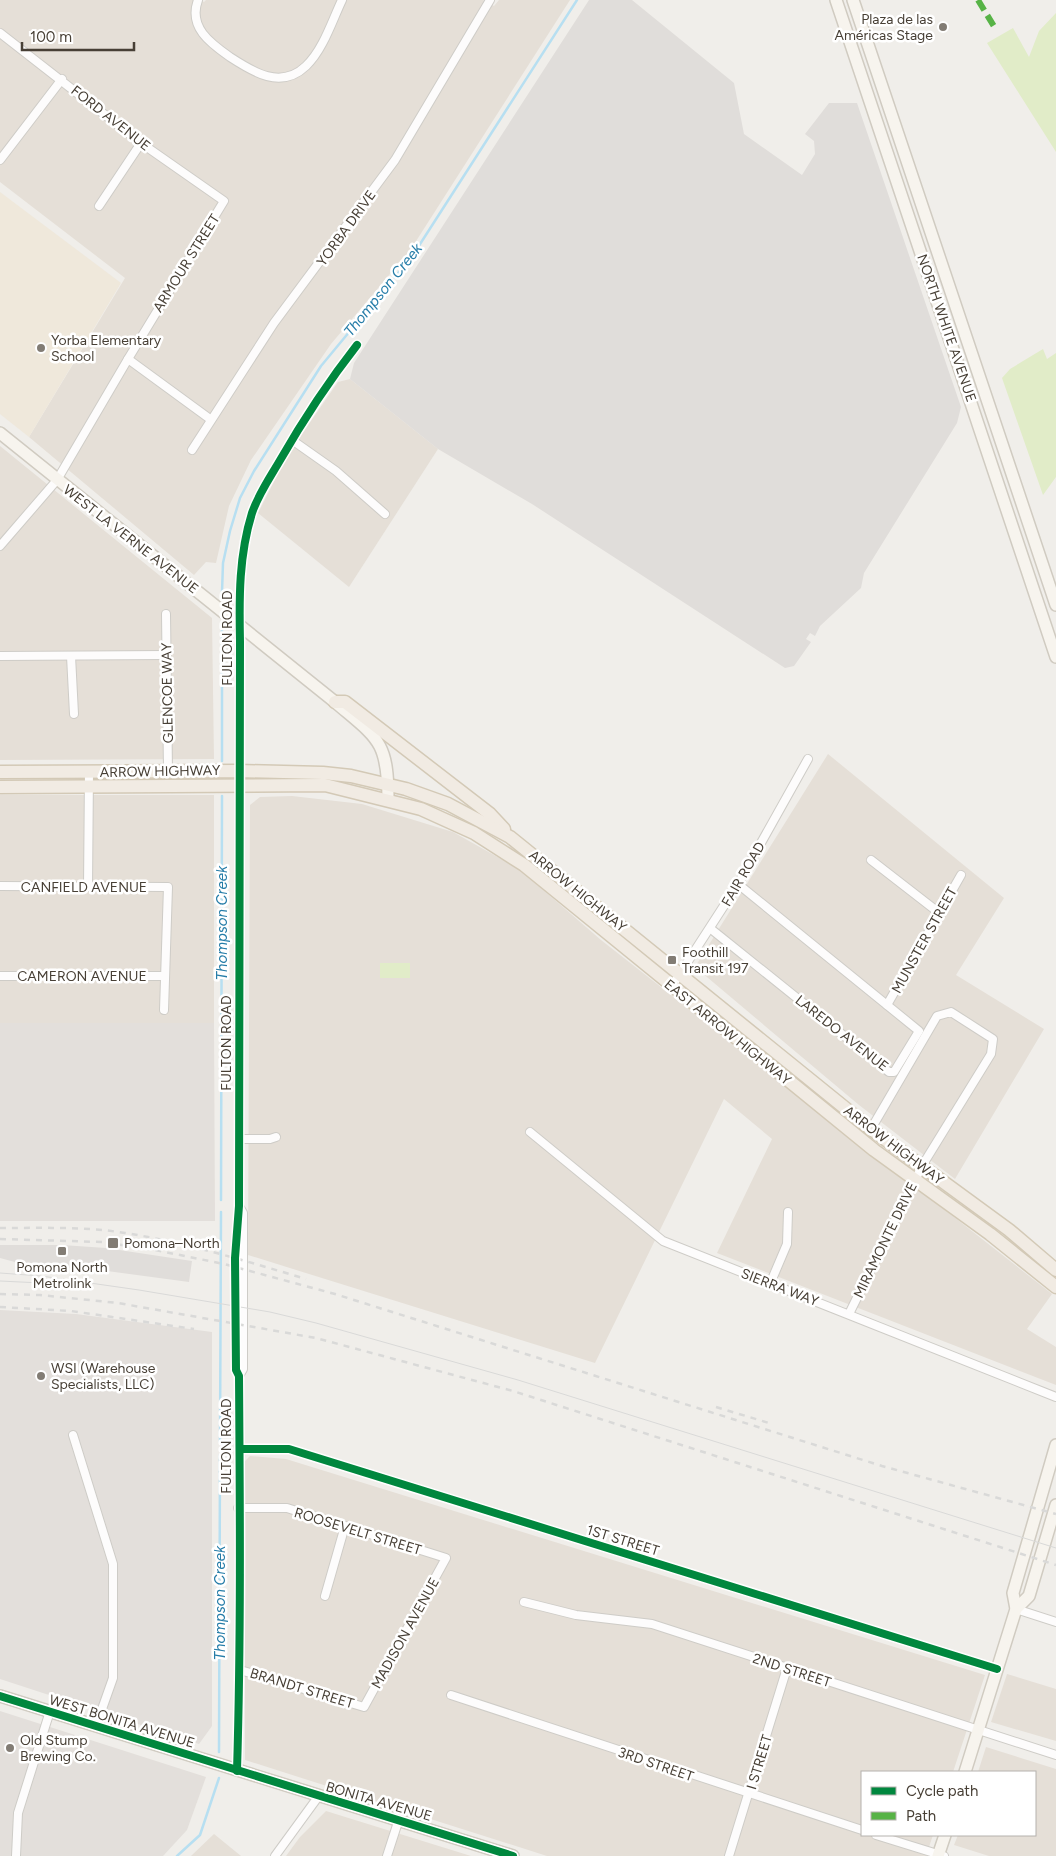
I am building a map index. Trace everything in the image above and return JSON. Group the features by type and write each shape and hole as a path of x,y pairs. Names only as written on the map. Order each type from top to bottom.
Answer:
{"main road":[{"name":"NORTH WHITE AVENUE","path":"836,0 1056,657"},
{"name":"NORTH WHITE AVENUE","path":"853,0 1056,605"},
{"name":"WEST LA VERNE AVENUE","path":"0,433 240,625 374,736 386,759 388,799"},
{"path":"335,702 345,702 490,814 510,836"},
{"name":"ARROW HIGHWAY","path":"0,772 239,771 324,773 388,784 448,804 510,836 871,1129 1009,1230 1056,1270"},
{"name":"ARROW HIGHWAY","path":"0,787 89,788 325,785 388,799"},
{"name":"EAST ARROW HIGHWAY","path":"388,799 453,822 502,850 549,885 874,1150 990,1234 1056,1287"},
{"path":"1016,1609 1013,1593 1056,1445"},
{"path":"965,1771 1016,1609 1029,1596 1056,1505"},
{"name":"WEST BONITA AVENUE","path":"0,1696 237,1770"},
{"name":"BONITA AVENUE","path":"237,1770 318,1797 399,1819 513,1856"},
{"path":"941,1855 945,1836"}],"street":[{"path":"198,0 195,18 200,32 211,43 252,72 270,78 292,75 305,67 317,52 342,0"},
{"name":"YORBA DRIVE","path":"192,450 210,418 274,323 395,160 490,0"},
{"name":"FORD AVENUE","path":"0,33 141,143 224,201"},
{"path":"0,160 62,80"},
{"path":"99,206 141,143"},
{"name":"ARMOUR STREET","path":"0,546 57,480 224,201"},
{"name":"FULTON ROAD","path":"237,1770 240,1670 238,1508 240,1449 239,1376 236,1370 235,1258 236,1213 239,1206 240,625 238,602 241,563 257,500 334,374 357,345"},
{"path":"128,359 210,418"},
{"path":"292,440 336,471 385,514"},
{"name":"GLENCOE WAY","path":"166,614 168,771"},
{"path":"0,656 167,655"},
{"path":"71,656 74,714"},
{"name":"FAIR ROAD","path":"672,986 711,929 738,884 808,759"},
{"path":"88,886 89,772"},
{"path":"502,850 510,836"},
{"path":"871,860 938,912"},
{"name":"MUNSTER STREET","path":"887,1005 938,912 961,875"},
{"name":"LAREDO AVENUE","path":"711,929 889,1072 894,1072 920,1031 738,884"},
{"name":"CANFIELD AVENUE","path":"0,886 168,887 164,976"},
{"name":"CAMERON AVENUE","path":"0,976 164,976"},
{"path":"164,976 164,1010"},
{"name":"MIRAMONTE DRIVE","path":"848,1314 922,1166 991,1054 993,1039 951,1012 937,1016 871,1129"},
{"name":"SIERRA WAY","path":"530,1132 663,1241 1056,1397"},
{"path":"239,1139 270,1139 276,1137"},
{"path":"770,1284 787,1244 788,1212"},
{"path":"74,1434 113,1564 113,1678 96,1726"},
{"name":"1ST STREET","path":"240,1449 289,1449 997,1668"},
{"name":"ROOSEVELT STREET","path":"238,1508 287,1508 446,1558"},
{"path":"325,1596 345,1526"},
{"name":"MADISON AVENUE","path":"364,1707 446,1558"},
{"name":"2ND STREET","path":"524,1602 576,1615 652,1624 1056,1756"},
{"path":"1016,1609 1056,1622"},
{"name":"I STREET","path":"729,1856 787,1668"},
{"name":"BRANDT STREET","path":"240,1670 364,1707"},
{"name":"3RD STREET","path":"451,1695 748,1795 861,1830"},
{"path":"16,1856 18,1813 50,1711"},
{"path":"275,1856 318,1797"},
{"path":"387,1856 399,1819"},
{"path":"879,1836 941,1855"}],"shaded area":[{"path":"0,0 200,0 204,2 206,0 483,0 494,6 499,0 570,0 411,249 331,344 251,460 229,506 216,563 206,562 194,575 29,437 125,278 0,182"},
{"path":"589,0 632,0 734,83 744,134 802,175 815,154 814,141 805,134 829,103 857,103 961,407 957,423 864,573 861,588 820,626 815,636 810,633 806,639 811,642 794,666 785,668 532,504 438,449 350,379 354,363"},
{"name":"Yorba Elementary School","path":"0,192 121,283 29,437 0,414"},
{"path":"350,379 438,449 349,587 258,513 288,454 338,382"},
{"path":"0,446 212,618 214,759 0,760"},
{"path":"828,754 1004,898 956,975 1044,1029 955,1179 859,1105 695,967"},
{"path":"0,795 214,795 214,1023 0,1023"},
{"path":"292,796 362,804 453,832 519,869 601,940 1052,1294 1027,1329 1056,1347 1056,1385 717,1253 772,1139 724,1099 595,1363 248,1255 250,805 260,797"},
{"path":"0,1023 214,1023 215,1221 0,1221"},
{"path":"0,1245 62,1245 106,1248 192,1261 189,1282 107,1271 26,1265 0,1258"},
{"path":"0,1310 76,1314 212,1332 212,1726 199,1744 0,1679"},
{"path":"250,1456 286,1459 985,1675 953,1771 861,1771 861,1836 933,1836 926,1856 547,1856 245,1760 245,1461"},
{"path":"1007,1674 1056,1689 1056,1741 991,1722"},
{"path":"0,1711 206,1777 187,1830 163,1856 0,1856"},
{"path":"986,1747 1056,1769 1056,1856 989,1856 954,1845 958,1836 1036,1836 1036,1771 978,1771"},
{"path":"326,1811 471,1856 286,1856 300,1837"},
{"path":"214,1834 241,1856 191,1856"}],"green space":[{"path":"1056,13 1056,152 987,43 1013,28 1029,57 1039,31"},
{"path":"1043,349 1047,359 1056,353 1056,477 1043,495 1002,378 1010,369"},
{"path":"380,963 410,963 410,978 380,978"}],"waterway":[{"name":"Thompson Creek","path":"222,592 223,563 230,531 240,498 254,471 321,366 413,255 577,0"},
{"name":"Thompson Creek","path":"222,629 222,761"},
{"name":"Thompson Creek","path":"221,1200 222,796"},
{"name":"Thompson Creek","path":"220,1442 221,1212"},
{"name":"Thompson Creek","path":"219,1752 220,1455"},
{"name":"Thompson Creek","path":"177,1856 200,1835 219,1778"}],"tram line":[{"path":"0,1273 41,1276 139,1290 270,1312 316,1323 518,1380 1056,1548"},
{"path":"0,1281 41,1283"}],"railway":[{"path":"0,1228 77,1228 154,1238 205,1250 306,1279"},
{"path":"0,1239 102,1242 155,1250 224,1264 335,1294 882,1466 1056,1514"},
{"path":"0,1294 40,1295 118,1303 316,1338 513,1391 1056,1565"},
{"path":"0,1307 71,1311 194,1329"},
{"path":"716,1407 769,1423"}],"marked path":[{"path":"978,0 995,28"}],"cycle path":[{"path":"237,1771 240,1475 239,1376 236,1370 235,1258 239,1206 240,608 242,560 254,506 306,417 357,345"},
{"path":"240,1449 289,1449 997,1669"},
{"path":"0,1696 513,1856"}],"place":[{"name":"Plaza de las Américas Stage","path":"943,27"},
{"name":"Yorba Elementary School","path":"41,348"},
{"name":"Foothill Transit 197","path":"672,960"},
{"name":"Pomona–North","path":"113,1243"},
{"name":"Pomona North Metrolink","path":"62,1251"},
{"name":"WSI (Warehouse Specialists, LLC)","path":"41,1376"},
{"name":"Old Stump Brewing Co.","path":"10,1748"}]}
